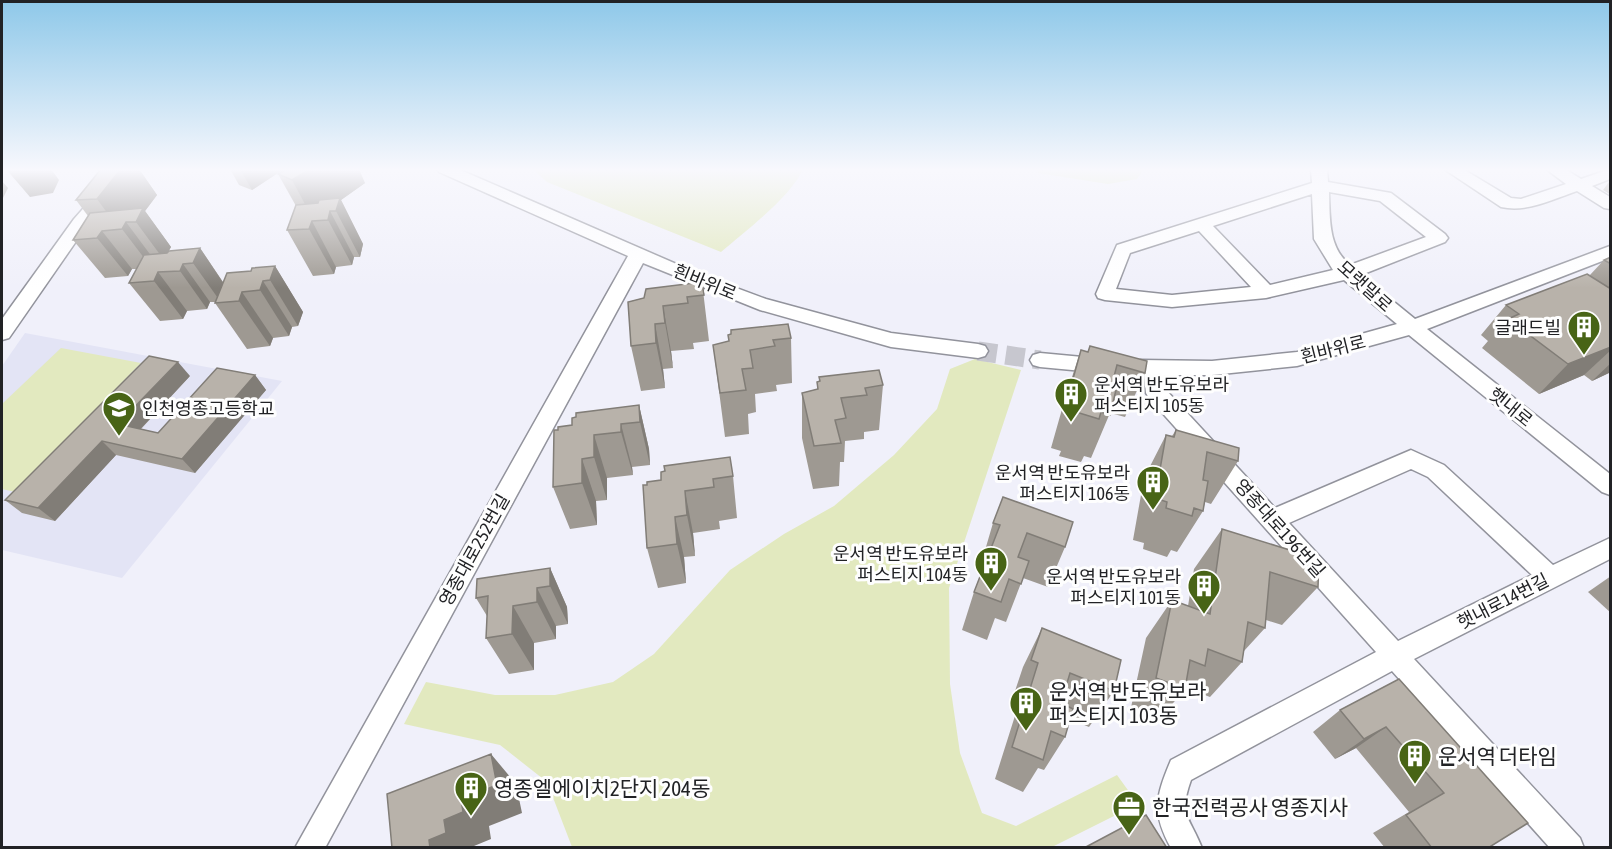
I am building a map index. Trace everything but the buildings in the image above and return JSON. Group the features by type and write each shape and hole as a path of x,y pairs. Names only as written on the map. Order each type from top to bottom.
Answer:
{"street":[{"path":"2,333 92,209"},
{"name":"흰바위로","path":"537,209 728,292 793,314 891,340 978,351"},
{"path":"1238,209 1123,249 1105,294 1172,301 1266,292 1348,273 1439,238 1400,209"},
{"name":"모랫말로","path":"1321,209 1323,239 1337,264 1412,327"},
{"path":"1201,223 1266,292"},
{"name":"흰바위로","path":"1040,360 1082,365 1212,368 1297,359 1412,327 1611,252"},
{"name":"영종대로252번길","path":"309,848 639,253"},
{"name":"햇내로","path":"1412,327 1611,486"},
{"name":"영종대로196번길","path":"1153,367 1156,393 1570,848"},
{"path":"1272,520 1411,459 1436,471 1550,577"},
{"name":"햇내로14번길","path":"1396,656 1611,548"},
{"path":"1188,848 1172,825 1170,796 1181,770 1396,656"}],"shaded area":[{"name":"인천영종고등학교","path":"25,333 282,381 122,578 2,550 2,366"}],"green space":[{"path":"613,209 771,209 721,252"},
{"path":"61,348 141,363 15,492 2,489 2,404"},
{"path":"975,359 1021,370 949,588 950,684 960,753 982,813 1016,826 1117,775 1138,804 1052,847 572,847 547,782 500,745 404,724 426,682 495,695 555,695 613,682 654,654 730,570 784,534 834,506 894,455 937,409 950,369"}],"tunnel":[{"path":"978,351 1040,360"}],"place":[{"name":"글래드빌","path":"1584,356"},
{"name":"운서역 반도유보라 퍼스티지 105동","path":"1071,423"},
{"name":"인천영종고등학교","path":"119,437"},
{"name":"운서역 반도유보라 퍼스티지 106동","path":"1153,511"},
{"name":"운서역 반도유보라 퍼스티지 104동","path":"991,592"},
{"name":"운서역 반도유보라 퍼스티지 101동","path":"1204,615"},
{"name":"운서역 반도유보라 퍼스티지 103동","path":"1026,732"},
{"name":"운서역 더타임","path":"1415,785"},
{"name":"영종엘에이치2단지 204동","path":"471,817"},
{"name":"한국전력공사 영종지사","path":"1129,836"}]}
